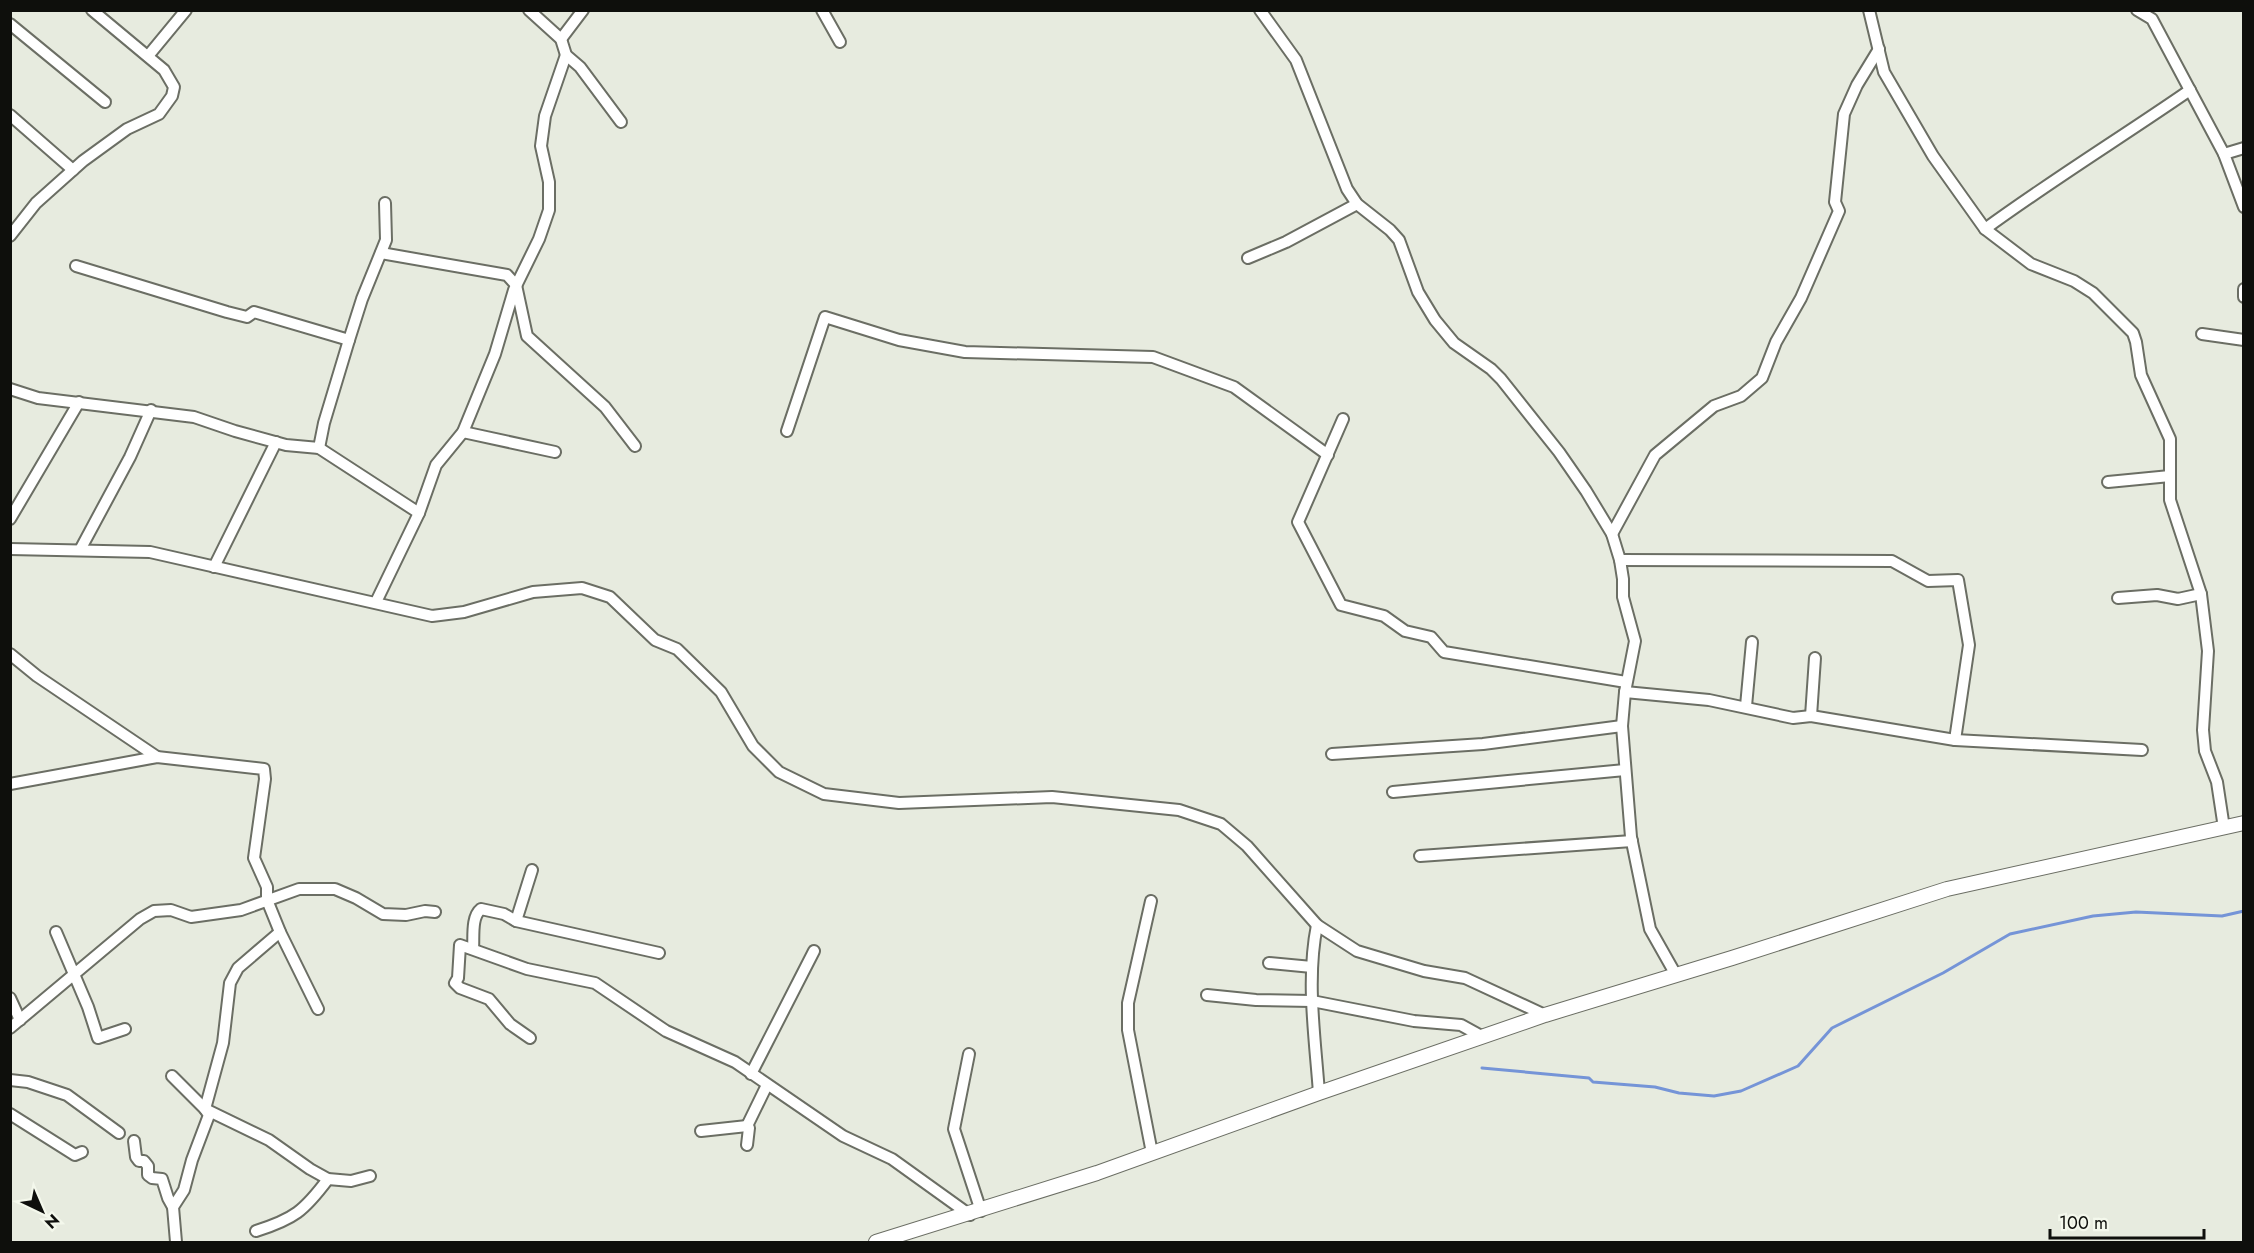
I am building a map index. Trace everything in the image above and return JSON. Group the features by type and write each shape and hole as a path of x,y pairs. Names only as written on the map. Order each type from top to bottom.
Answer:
{"main road":[{"path":"876,1242 975,1213 1152,1154 1481,1036 1947,889 2244,823"}],"street":[{"path":"148,56 186,10"},
{"path":"529,10 561,39 566,55 580,67 621,122"},
{"path":"561,39 583,10"},
{"path":"822,10 840,42"},
{"path":"1260,10 1296,60 1347,189 1357,204 1399,240 1418,292 1435,320 1454,343 1501,379 1559,452 1612,534 1620,560 1623,597 1635,641 1625,687 1622,726 1632,841 1650,929 1676,975"},
{"path":"1869,10 1884,72 1933,156 1985,229 2031,264 2074,281 2093,293 2133,333 2141,375 2170,439 2170,500 2201,594 2208,651 2203,730 2205,751 2217,782 2224,828"},
{"path":"2137,10 2152,19 2224,154 2244,207"},
{"path":"10,236 36,203 73,170 127,129 159,114 172,96 174,87 164,70 92,11"},
{"path":"13,30 105,102"},
{"path":"1612,534 1655,455 1714,406 1741,396 1762,378 1776,342 1800,298 1839,211 1835,202 1844,114 1857,85 1878,49"},
{"path":"376,602 418,513 436,465 463,432 495,354 516,285 539,240 549,210 549,182 541,146 544,116 566,55"},
{"path":"1985,229 2190,90"},
{"path":"10,115 73,170"},
{"path":"2224,154 2244,148"},
{"path":"319,448 324,423 349,340 386,240 385,203"},
{"path":"1248,258 1286,242 1357,204"},
{"path":"381,254 507,275 516,285 527,336 605,407 635,446"},
{"path":"76,266 227,312 247,317 254,312 349,340"},
{"path":"2244,289 2244,297"},
{"path":"787,431 825,317 899,340 965,352 1153,357 1234,387 1328,455"},
{"path":"2202,334 2244,340"},
{"path":"10,389 38,398 194,417 276,442 319,448 418,513"},
{"path":"10,519 79,402"},
{"path":"80,550 130,457 151,410"},
{"path":"1343,419 1298,522 1341,604 1384,616 1405,631 1431,637 1444,652 1625,687 1709,699 1793,718 1811,716 1955,740 2142,750"},
{"path":"463,432 555,452"},
{"path":"214,567 276,442"},
{"path":"2108,482 2170,476"},
{"path":"10,549 150,552 432,616 464,612 533,592 582,588 610,597 655,640 677,649 721,692 753,746 779,772 824,794 899,803 1052,797 1179,810 1221,824 1247,846 1317,925 1357,951 1424,971 1465,978 1545,1015"},
{"path":"1620,560 1892,561 1928,580 1958,580 1969,645 1955,740"},
{"path":"2118,598 2157,595 2178,599 2201,594"},
{"path":"1746,706 1752,642"},
{"path":"10,654 37,676 157,757"},
{"path":"1811,716 1815,658"},
{"path":"1332,754 1483,744 1622,726"},
{"path":"10,784 157,757 264,769 265,779 254,858 267,887 267,900 280,932 318,1010"},
{"path":"1393,792 1625,770"},
{"path":"1420,856 1632,841"},
{"path":"516,921 532,870"},
{"path":"10,1028 140,919 154,911 171,910 190,917 241,910 299,889 335,889 383,914 406,915 425,911 435,912"},
{"path":"1151,901 1128,1003 1128,1030 1152,1154"},
{"path":"473,949 476,916 482,909 504,914 516,921 659,953"},
{"path":"1317,925 1313,947 1312,1001 1319,1093"},
{"path":"56,932 88,1007 98,1038 124,1029"},
{"path":"205,1109 223,1043 230,983 238,968 280,932"},
{"path":"530,1038 510,1024 489,999 460,988 455,983 458,978 460,945 527,969 595,983 666,1031 735,1062 843,1136 892,1159 975,1213"},
{"path":"751,1074 814,951"},
{"path":"1269,963 1312,967"},
{"path":"1207,995 1256,1000 1312,1001 1414,1021 1461,1025 1481,1036"},
{"path":"10,998 20,1020"},
{"path":"969,1054 954,1129 975,1213"},
{"path":"172,1076 210,1115 192,1160 184,1190 173,1207"},
{"path":"10,1080 28,1082 67,1095 119,1133"},
{"path":"747,1126 767,1085"},
{"path":"205,1109 269,1140 328,1179 351,1182 370,1176"},
{"path":"10,1114 75,1155 82,1152"},
{"path":"701,1131 747,1126"},
{"path":"747,1126 750,1128 747,1145"},
{"path":"134,1141 136,1157 148,1166 148,1175 162,1179 173,1207 176,1242"},
{"path":"256,1232 286,1221 312,1201 328,1179"}],"waterway":[{"path":"1482,1068 1589,1078 1593,1082 1655,1087 1679,1093 1714,1096 1741,1091 1798,1066 1832,1028 1943,973 2010,934 2093,916 2136,912 2222,916 2244,911"}]}
